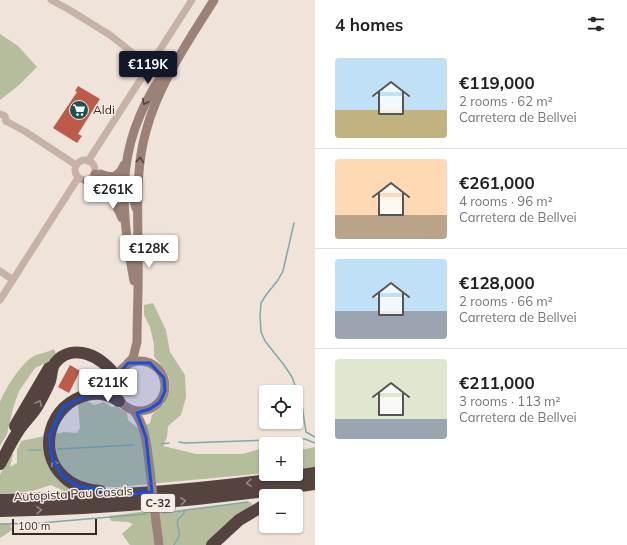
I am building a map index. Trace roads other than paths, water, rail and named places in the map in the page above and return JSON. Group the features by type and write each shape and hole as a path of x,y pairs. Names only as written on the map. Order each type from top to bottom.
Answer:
{"highway":[{"path":"0,451 52,362 66,351 89,351 122,369"},
{"path":"0,464 20,429 39,404 50,381 54,364 60,358 72,353 89,354 107,365 122,369"},
{"path":"119,401 113,396 96,393 82,396 68,403 59,412 51,427 49,445 52,460 63,477 77,486 90,490 114,492 123,495"},
{"name":"Autopista Pau Casals","path":"0,500 123,495 257,482 315,473"},
{"path":"303,490 315,485"},
{"name":"Autopista Pau Casals","path":"0,511 97,508 167,503 315,485"},
{"path":"212,545 239,520 259,508"}],"main road":[{"path":"137,342 143,355 159,369 164,378 165,391 160,402 150,409 142,411 134,411 124,407 119,401 114,385 122,369 133,358 137,342 137,295 139,275 138,182 142,147 146,130 167,79 191,36 214,0"},
{"path":"95,172 108,177 116,176 122,171 135,124 143,106 164,72 191,36"},
{"path":"128,152 124,176 125,228 137,295"},
{"path":"95,172 133,198 136,207 135,230 138,241"},
{"path":"87,181 98,185 107,192 114,201 125,228"},
{"path":"122,369 140,360 150,362"},
{"path":"146,437 150,409"},
{"path":"134,411 140,418 146,437 159,544"}],"street":[{"path":"51,0 110,35 149,66"},
{"path":"88,161 192,0"},
{"path":"0,114 5,116 3,123 26,132 76,165"},
{"path":"82,161 88,161 93,163 95,172 93,177 87,181 81,180 78,178 75,171 76,165 82,161"},
{"path":"0,300 78,178"},
{"path":"0,271 13,280"}],"waterway":[{"path":"294,223 283,271 261,303 261,332 265,341 292,377 302,405 306,432 315,437"},
{"path":"179,442 305,439 315,443"},
{"path":"161,444 169,443"},
{"path":"58,449 133,445"},
{"path":"29,450 41,450"},
{"path":"163,513 248,502"},
{"path":"174,545 179,536 177,522 184,514 184,510"},
{"path":"0,524 40,523 146,514"}],"place":[{"name":"Aldi","path":"79,110"}]}
